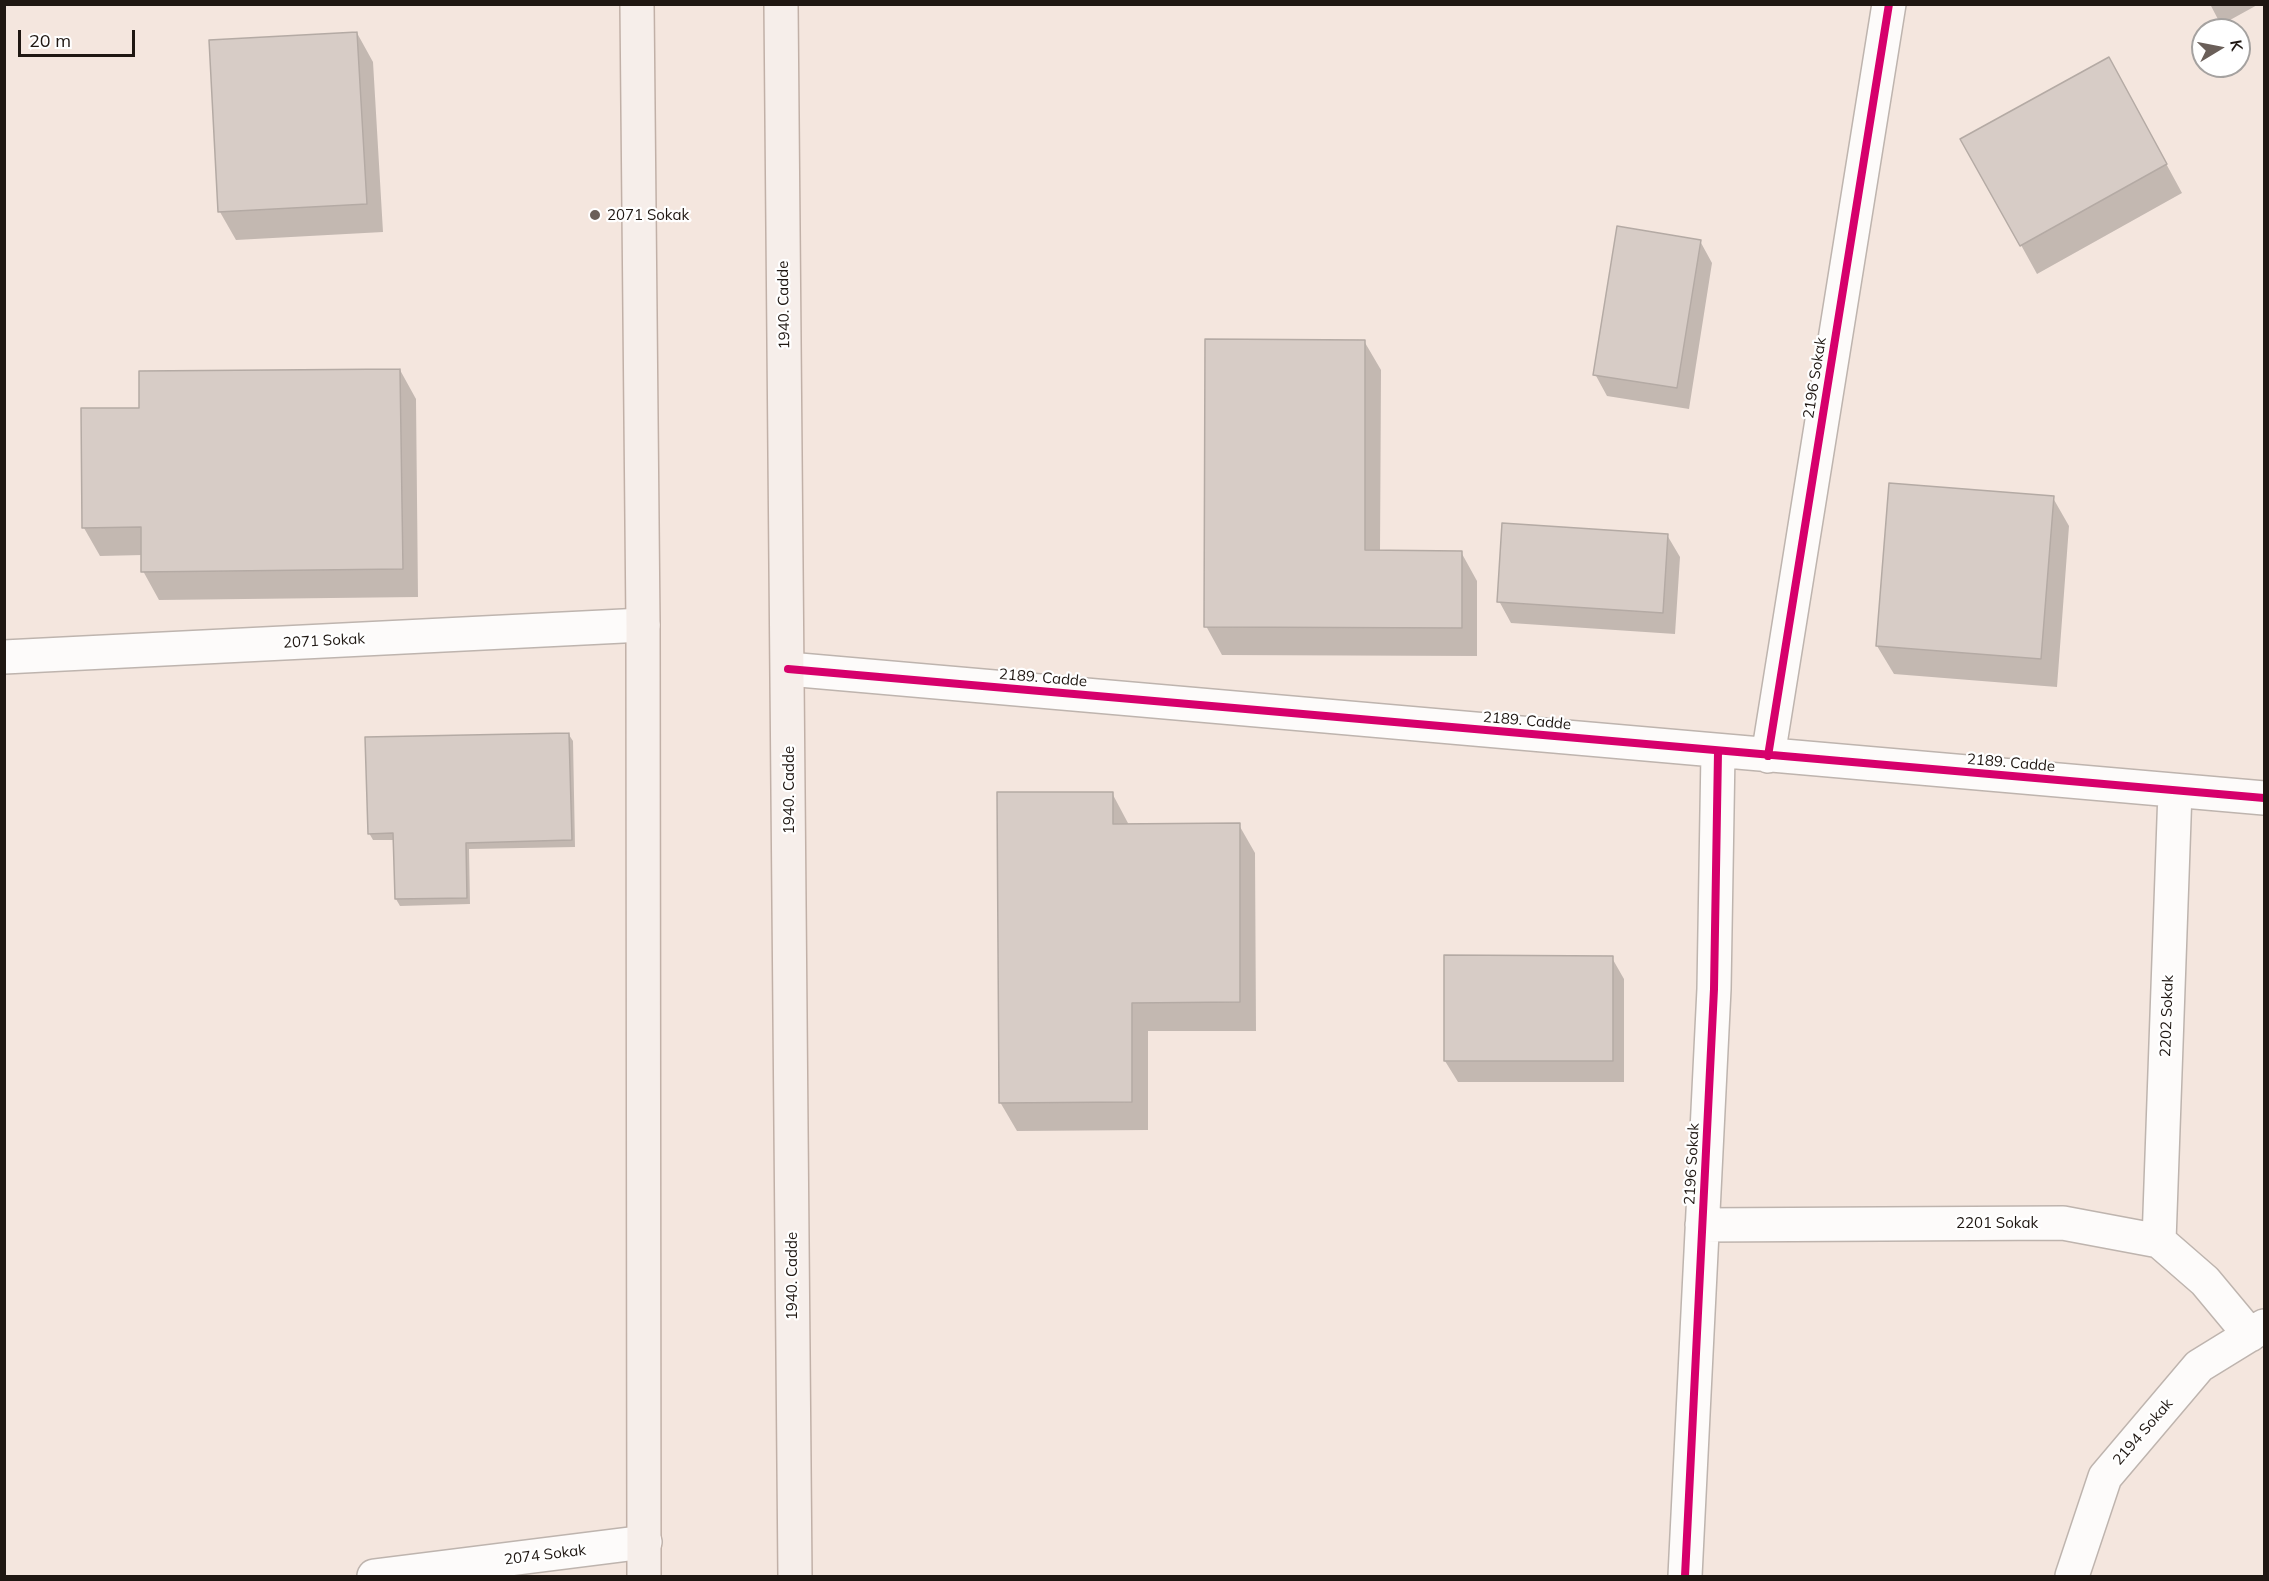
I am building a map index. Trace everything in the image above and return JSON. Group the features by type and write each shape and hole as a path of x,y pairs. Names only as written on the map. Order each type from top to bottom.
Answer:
{"main road":[{"path":"637,4 643,625 644,1576"},
{"name":"1940. Cadde","path":"781,4 795,1576"}],"street":[{"name":"2196 Sokak","path":"1768,756 1889,4"},
{"name":"2071 Sokak","path":"4,657 643,625"},
{"name":"2189. Cadde","path":"788,669 2265,798"},
{"name":"2196 Sokak","path":"1685,1576 1714,989 1718,752"},
{"name":"2202 Sokak","path":"2159,1241 2175,791"},
{"name":"2201 Sokak","path":"1702,1225 2063,1223 2159,1241"},
{"path":"2159,1241 2258,1330"},
{"name":"2194 Sokak","path":"2072,1576 2105,1477 2199,1366 2258,1330"},
{"name":"2074 Sokak","path":"374,1576 645,1542"}],"building":[{"path":"357,32 367,204 218,212 209,40"},
{"path":"2109,57 2167,164 2020,246 1960,139"},
{"path":"1617,226 1701,240 1677,388 1593,375"},
{"path":"1205,339 1365,340 1365,550 1462,551 1462,628 1204,627"},
{"path":"400,369 403,569 141,572 141,527 82,528 81,408 139,408 139,371"},
{"path":"1889,483 2054,496 2041,659 1876,646"},
{"path":"1502,523 1668,534 1663,613 1497,602"},
{"path":"569,733 572,840 466,843 467,898 395,899 393,833 368,834 365,737"},
{"path":"997,792 1113,792 1113,824 1240,823 1240,1002 1132,1003 1132,1102 999,1103"},
{"path":"1444,955 1613,956 1613,1061 1444,1061"}],"cycle path":[{"path":"1768,756 1889,4"},
{"path":"788,669 2264,798"},
{"path":"1685,1576 1714,989 1718,752"}],"place":[{"name":"2071 Sokak","path":"595,215"}]}
